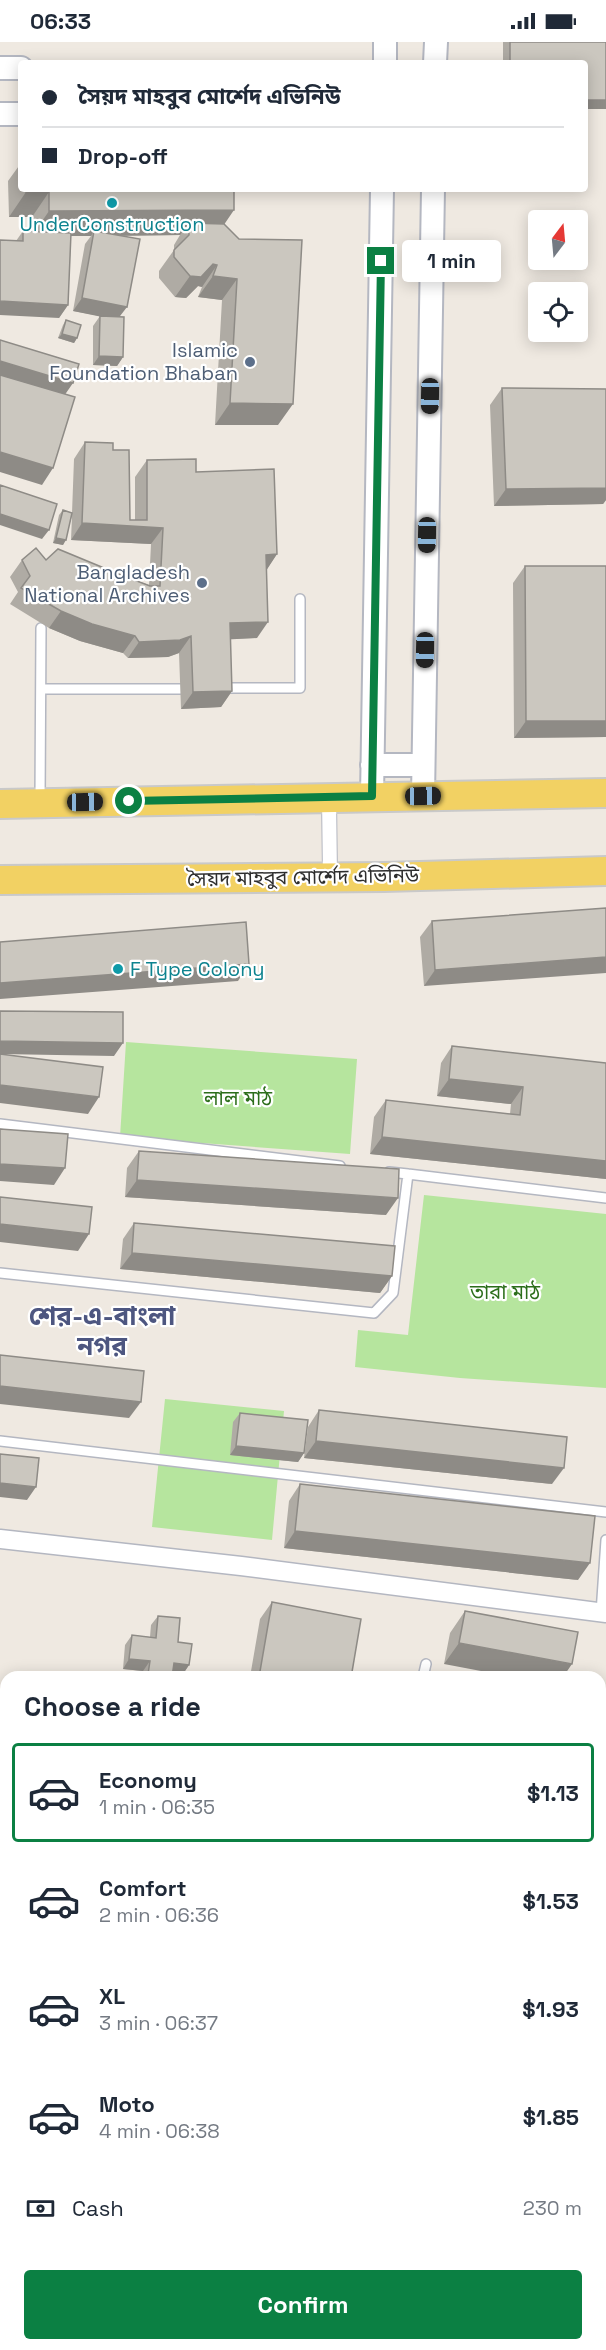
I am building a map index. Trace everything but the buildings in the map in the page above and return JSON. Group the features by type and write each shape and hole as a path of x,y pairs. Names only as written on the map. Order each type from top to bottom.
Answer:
{"main road":[{"path":"0,804 606,793"},
{"name":"সৈয়দ মাহবুব মোর্শেদ এভিনিউ","path":"0,880 330,877 606,871"}],"street":[{"path":"385,42 385,60"},
{"path":"435,60 436,42"},
{"path":"0,68 18,68"},
{"path":"0,114 18,114"},
{"path":"372,796 382,192"},
{"path":"423,796 433,192"},
{"path":"372,765 423,765"},
{"path":"329,797 330,877"},
{"path":"0,1539 241,1566 603,1613"}],"lane":[{"path":"41,689 300,688 300,599"},
{"path":"40,628 40,802"},
{"path":"0,1124 349,1167"},
{"path":"384,1171 606,1198"},
{"path":"0,1273 374,1313 393,1293 408,1174"},
{"path":"0,1441 606,1512"},
{"path":"603,1613 606,1540"},
{"path":"424,1671 426,1664"}],"green space":[{"name":"লাল মাঠ","path":"126,1042 357,1059 350,1154 120,1137"},
{"name":"তারা মাঠ","path":"424,1195 606,1214 606,1388 460,1378 355,1367 358,1330 408,1335"},
{"path":"165,1399 284,1411 272,1540 152,1527"}],"place":[{"name":"UnderConstruction","path":"112,203"},
{"name":"Islamic Foundation Bhaban","path":"250,362"},
{"name":"Bangladesh National Archives","path":"202,583"},
{"name":"F Type Colony","path":"118,969"}],"district":[{"name":"শের-এ-বাংলা নগর","path":"102,1331"}],"route":[{"path":"129,801 372,796 381,261"}]}
